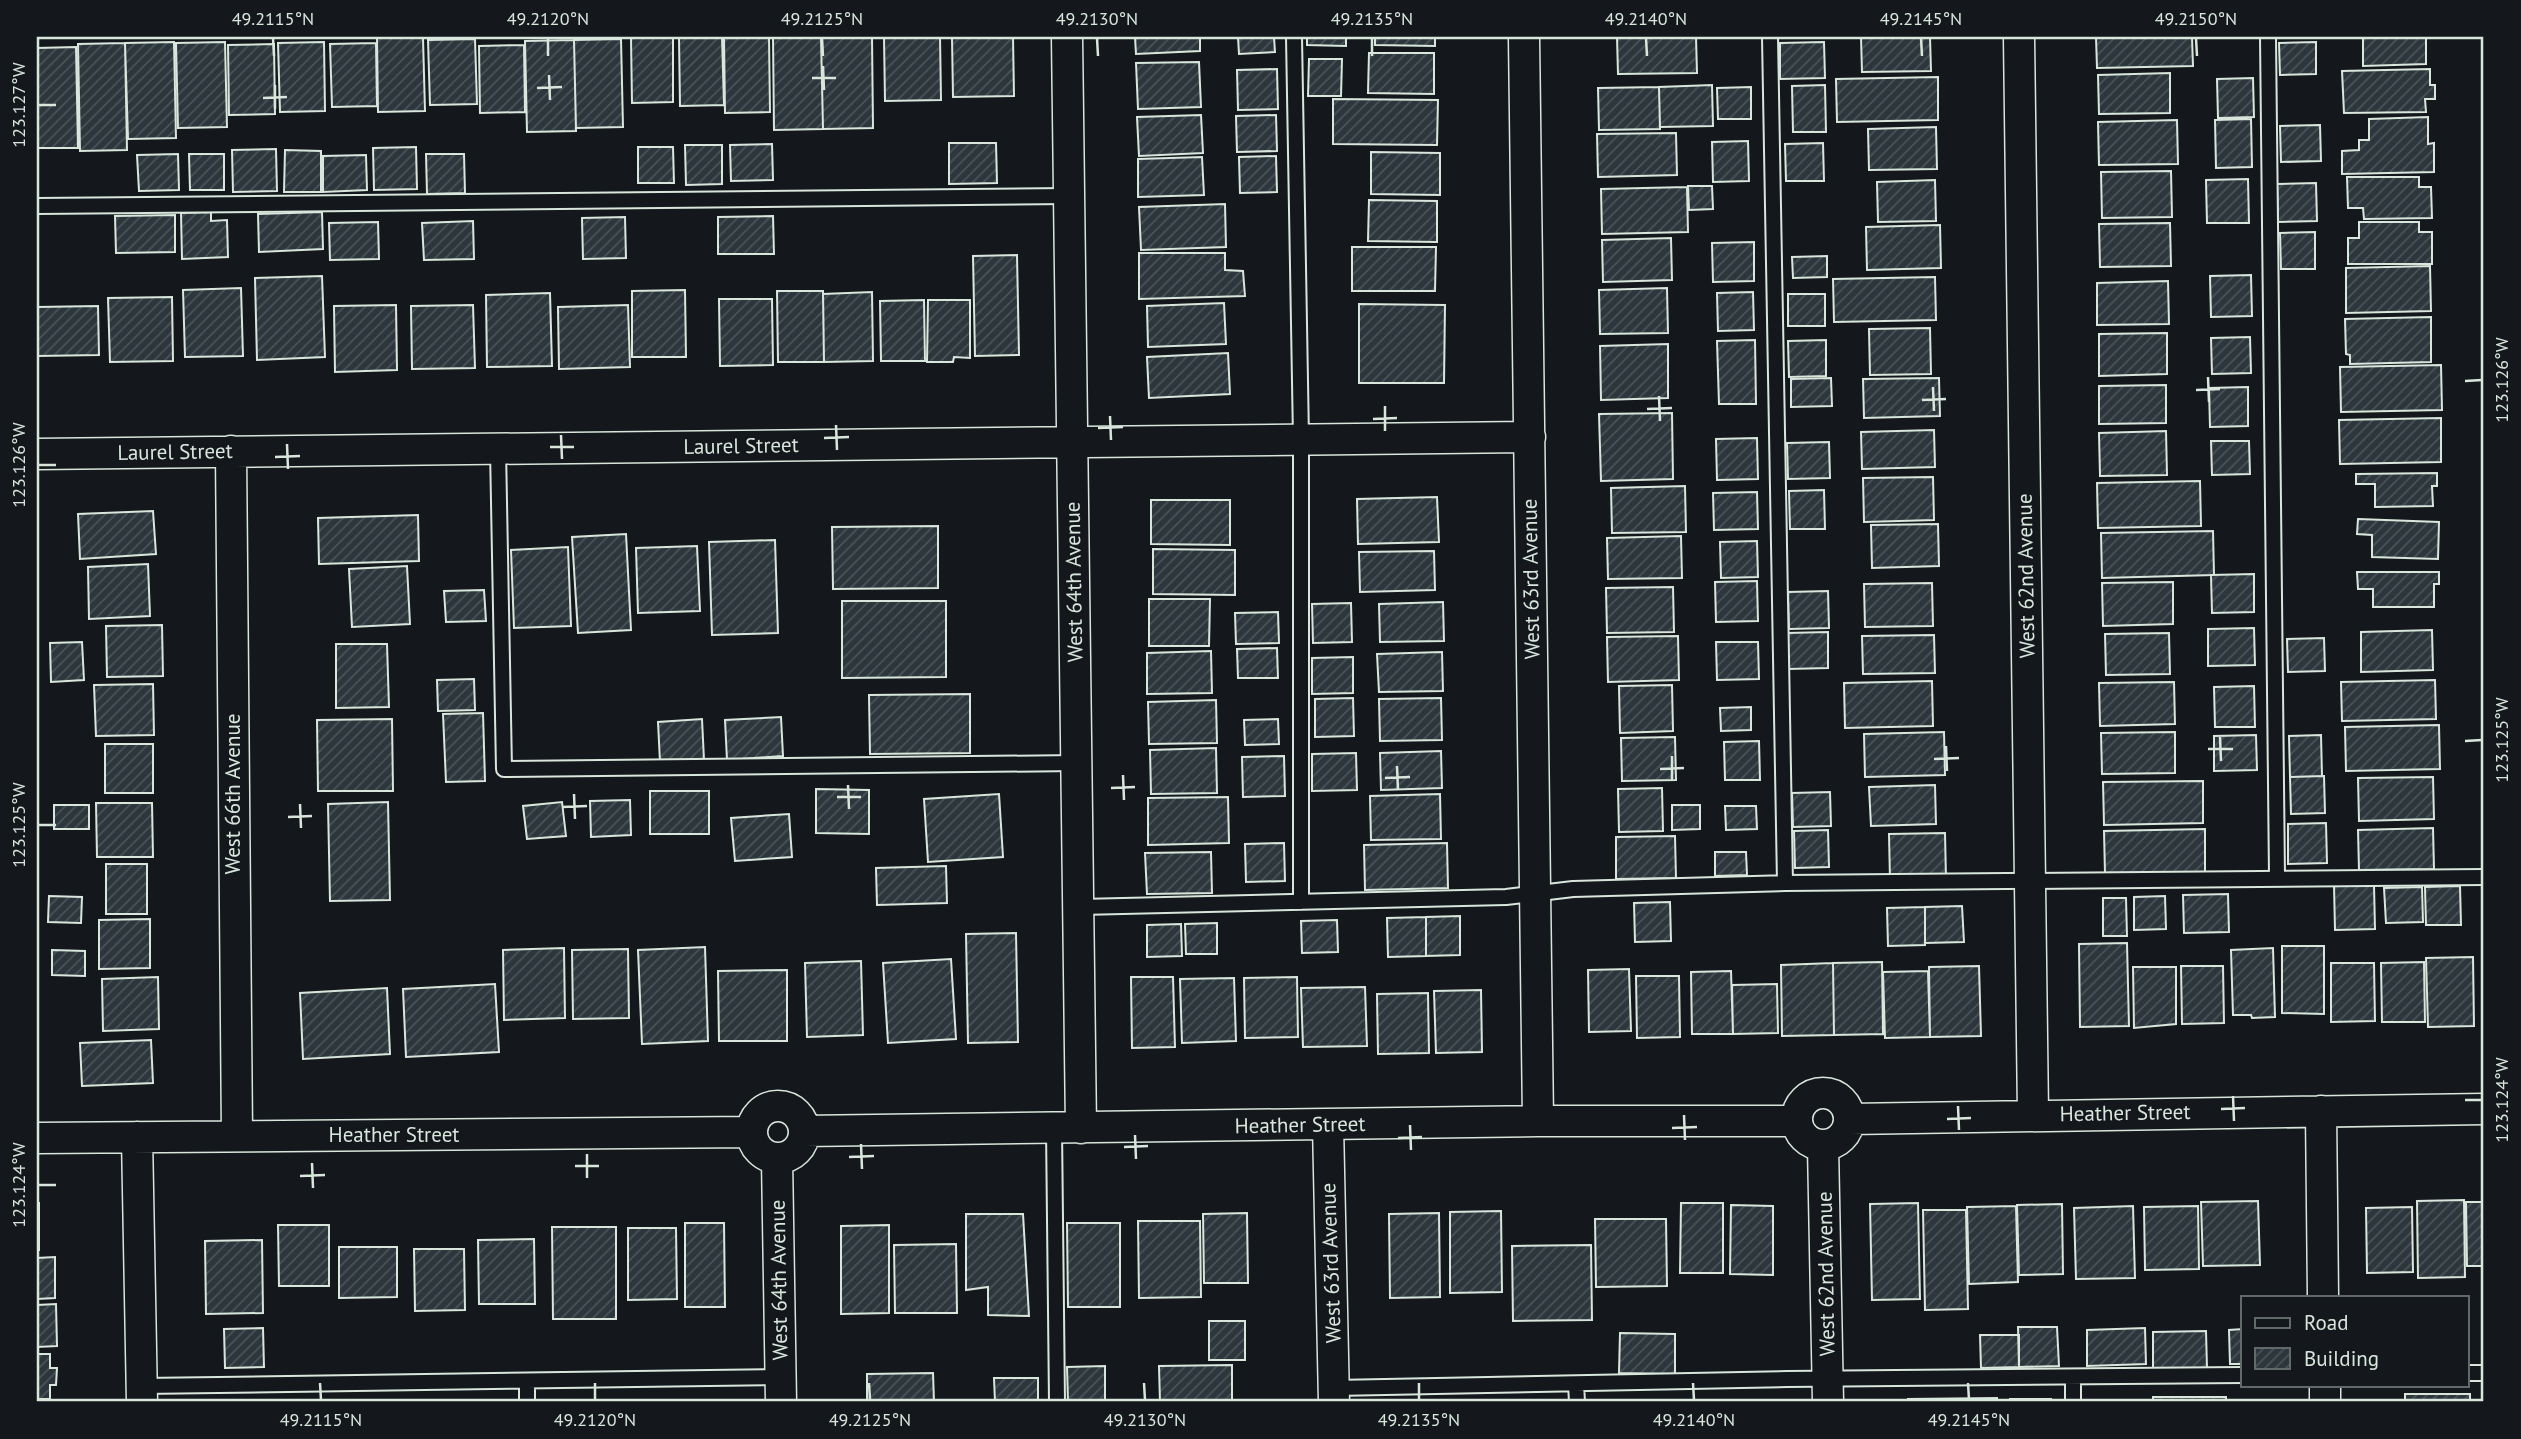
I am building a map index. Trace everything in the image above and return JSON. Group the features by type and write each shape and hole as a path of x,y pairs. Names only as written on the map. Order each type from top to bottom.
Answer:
{"street":[{"name":"West 64th Avenue","path":"1067,37 1080,907 1068,1128"},
{"name":"West 63rd Avenue","path":"1524,37 1538,1121"},
{"name":"West 62nd Avenue","path":"2019,37 2034,1114"},
{"name":"Laurel Street","path":"37,454 1530,437"},
{"name":"West 66th Avenue","path":"231,451 237,1136"},
{"path":"1822,1093 1830,1094 1844,1103 1850,1119 1845,1135 1839,1141 1822,1146 1815,1145 1802,1135 1796,1121 1801,1105 1807,1099 1822,1093"},
{"path":"773,1106 790,1109 798,1115 804,1131 800,1148 786,1158 777,1159 762,1153 756,1147 751,1132 758,1115 773,1106"},
{"name":"Heather Street","path":"1850,1119 2484,1109"},
{"path":"2321,1111 2323,1296"},
{"name":"Heather Street","path":"804,1131 1538,1121 1796,1121"},
{"name":"West 63rd Avenue","path":"1328,1125 1334,1395"},
{"name":"Heather Street","path":"37,1138 751,1132"},
{"path":"137,1138 142,1394"},
{"name":"West 62nd Avenue","path":"1822,1146 1828,1391"},
{"name":"West 64th Avenue","path":"777,1159 780,1390"}],"lane":[{"path":"1294,37 1301,439 1301,902"},
{"path":"1770,37 1785,883"},
{"path":"2268,37 2277,877"},
{"path":"37,206 1068,196"},
{"path":"498,449 504,769 1077,763"},
{"path":"1080,907 1506,897 1573,889 1785,883 2484,877"},
{"path":"1057,1402 1068,1128"},
{"path":"1334,1395 1576,1384 1828,1391 2073,1378 2241,1375"},
{"path":"2073,1378 2073,1402"},
{"path":"142,1394 527,1381 780,1390"},
{"path":"527,1381 527,1402"},
{"path":"1576,1384 1577,1402"}],"building":[{"path":"673,37 673,102 632,103 631,38"},
{"path":"679,37 722,37 724,105 680,106"},
{"path":"724,37 769,37 770,112 725,113"},
{"path":"773,37 821,37 823,129 774,130"},
{"path":"821,37 872,37 873,128 823,129"},
{"path":"884,37 940,37 941,100 885,101"},
{"path":"952,37 1013,37 1014,96 953,97"},
{"path":"1135,37 1200,37 1200,51 1136,54"},
{"path":"1238,37 1274,37 1275,52 1239,54"},
{"path":"1307,37 1346,37 1346,46 1307,45"},
{"path":"1375,37 1435,37 1435,46 1375,45"},
{"path":"1617,37 1696,37 1697,73 1618,74"},
{"path":"1861,37 1930,37 1931,71 1862,72"},
{"path":"2096,37 2192,37 2193,66 2097,68"},
{"path":"2363,37 2426,37 2426,64 2363,66"},
{"path":"377,38 423,38 425,111 378,112"},
{"path":"475,39 477,104 430,105 428,40"},
{"path":"621,39 623,127 576,128 574,40"},
{"path":"574,40 576,131 527,132 525,41"},
{"path":"174,42 176,138 128,139 125,43"},
{"path":"225,42 227,127 178,128 176,43"},
{"path":"324,42 325,111 280,112 278,43"},
{"path":"1824,42 1825,78 1780,79 1780,43"},
{"path":"2316,42 2316,74 2280,75 2279,43"},
{"path":"125,43 127,150 80,151 78,44"},
{"path":"376,43 377,106 332,107 330,44"},
{"path":"274,44 275,114 229,115 228,45"},
{"path":"524,45 525,112 480,113 479,46"},
{"path":"76,47 78,148 37,148 37,48"},
{"path":"1369,53 1434,53 1434,94 1368,93"},
{"path":"1309,59 1342,59 1341,96 1308,96"},
{"path":"1199,62 1201,107 1138,109 1136,63"},
{"path":"1277,69 1278,109 1238,110 1237,70"},
{"path":"2430,69 2430,85 2435,85 2435,99 2425,99 2426,112 2344,113 2342,71"},
{"path":"2170,73 2170,113 2099,114 2098,75"},
{"path":"1938,77 1938,120 1837,122 1836,79"},
{"path":"2253,78 2254,117 2218,118 2217,79"},
{"path":"1712,85 1713,126 1660,127 1659,87"},
{"path":"1825,85 1826,132 1793,132 1792,86"},
{"path":"1659,87 1660,129 1599,130 1598,88"},
{"path":"1751,87 1751,119 1718,119 1717,88"},
{"path":"1333,99 1438,100 1437,145 1333,144"},
{"path":"1201,115 1203,153 1139,156 1137,117"},
{"path":"1276,115 1277,151 1237,152 1236,116"},
{"path":"2428,117 2428,144 2434,143 2434,172 2342,174 2342,151 2359,150 2359,140 2369,140 2369,119"},
{"path":"2251,119 2252,167 2216,168 2215,120"},
{"path":"2177,120 2178,164 2099,165 2098,122"},
{"path":"2320,125 2321,161 2281,162 2280,126"},
{"path":"1936,127 1937,169 1869,170 1868,129"},
{"path":"1676,133 1677,175 1598,177 1597,134"},
{"path":"1748,141 1749,181 1713,182 1712,142"},
{"path":"949,143 996,143 997,183 949,184"},
{"path":"1823,143 1824,181 1786,181 1785,144"},
{"path":"772,144 773,180 731,181 730,145"},
{"path":"685,145 722,145 722,184 686,185"},
{"path":"416,147 417,189 374,190 373,148"},
{"path":"638,147 673,147 674,183 638,183"},
{"path":"276,149 277,191 233,192 232,150"},
{"path":"285,150 321,151 321,192 284,192"},
{"path":"1371,152 1440,153 1440,195 1371,194"},
{"path":"178,154 179,190 139,191 137,155"},
{"path":"189,154 224,154 224,190 190,190"},
{"path":"426,154 464,154 465,193 427,194"},
{"path":"366,155 367,190 323,192 323,156"},
{"path":"1276,156 1277,192 1240,193 1239,157"},
{"path":"1202,157 1204,195 1138,197 1138,159"},
{"path":"2171,171 2172,217 2102,218 2101,172"},
{"path":"2347,177 2419,177 2419,187 2431,187 2432,218 2364,219 2363,208 2348,208"},
{"path":"2248,179 2249,223 2207,223 2206,180"},
{"path":"1935,180 1936,221 1878,222 1877,182"},
{"path":"2316,183 2317,221 2278,222 2277,184"},
{"path":"1688,186 1712,186 1713,209 1689,210"},
{"path":"1687,187 1688,232 1602,234 1601,189"},
{"path":"1369,200 1437,201 1437,242 1368,241"},
{"path":"1225,204 1226,247 1141,250 1139,207"},
{"path":"211,212 211,221 227,220 228,257 182,259 181,213"},
{"path":"322,212 323,249 259,252 258,214"},
{"path":"175,215 175,252 116,253 115,216"},
{"path":"773,216 774,254 718,254 718,217"},
{"path":"625,217 626,258 583,259 582,218"},
{"path":"473,221 474,259 424,260 422,223"},
{"path":"378,222 379,259 330,260 329,223"},
{"path":"2359,222 2419,222 2419,232 2432,232 2432,264 2348,264 2348,238 2359,238"},
{"path":"2170,223 2171,266 2100,267 2099,224"},
{"path":"1940,225 1941,268 1867,270 1866,227"},
{"path":"2315,232 2315,269 2281,269 2280,233"},
{"path":"1671,238 1672,280 1603,282 1602,240"},
{"path":"1754,242 1754,281 1713,282 1712,243"},
{"path":"1352,247 1436,247 1435,291 1352,291"},
{"path":"1139,253 1225,253 1225,270 1243,271 1245,296 1139,299"},
{"path":"1017,255 1019,355 975,356 973,256"},
{"path":"1827,256 1827,277 1793,278 1792,257"},
{"path":"2430,266 2431,311 2346,313 2346,268"},
{"path":"2251,275 2252,316 2211,317 2210,276"},
{"path":"322,276 325,357 257,360 255,278"},
{"path":"1935,277 1936,320 1834,322 1833,279"},
{"path":"2168,281 2169,324 2097,325 2097,283"},
{"path":"241,288 243,356 185,357 183,290"},
{"path":"1667,288 1668,333 1600,334 1599,290"},
{"path":"685,290 686,357 632,357 632,291"},
{"path":"777,291 823,291 824,362 778,362"},
{"path":"872,292 873,361 824,362 823,294"},
{"path":"1753,292 1754,330 1718,331 1717,293"},
{"path":"550,293 552,366 487,367 486,295"},
{"path":"1788,294 1825,294 1825,326 1788,326"},
{"path":"172,297 173,361 110,362 108,298"},
{"path":"719,299 772,299 773,365 720,366"},
{"path":"924,300 925,361 881,361 880,301"},
{"path":"928,300 970,300 970,358 954,357 953,362 927,362"},
{"path":"1224,303 1226,344 1148,347 1147,306"},
{"path":"1359,304 1445,305 1444,383 1359,383"},
{"path":"396,305 397,370 335,372 334,306"},
{"path":"473,305 475,368 412,369 411,306"},
{"path":"628,305 630,367 559,369 558,307"},
{"path":"98,306 99,355 37,356 37,307"},
{"path":"2431,317 2431,362 2350,364 2350,355 2346,354 2345,319"},
{"path":"1930,328 1931,374 1870,375 1869,329"},
{"path":"2167,333 2167,374 2099,376 2099,334"},
{"path":"2250,337 2251,373 2212,374 2211,338"},
{"path":"1755,340 1756,404 1719,404 1717,341"},
{"path":"1826,340 1826,376 1789,377 1788,341"},
{"path":"1668,344 1668,398 1601,400 1600,346"},
{"path":"1228,353 1230,394 1149,398 1147,357"},
{"path":"2441,365 2442,410 2341,412 2340,367"},
{"path":"1831,378 1832,406 1791,407 1791,379"},
{"path":"1939,378 1940,416 1864,418 1863,379"},
{"path":"2166,385 2166,423 2099,424 2099,386"},
{"path":"2248,387 2248,426 2210,427 2209,388"},
{"path":"1672,413 1673,479 1601,481 1599,414"},
{"path":"2441,418 2441,462 2340,464 2339,420"},
{"path":"1934,430 1935,467 1862,469 1861,432"},
{"path":"2166,431 2167,475 2100,476 2099,433"},
{"path":"1757,438 1758,479 1717,480 1716,439"},
{"path":"2211,441 2249,441 2250,474 2212,475"},
{"path":"1829,442 1830,478 1788,479 1787,443"},
{"path":"2437,473 2437,486 2432,486 2433,506 2375,507 2375,484 2356,484 2356,474"},
{"path":"1933,477 1934,520 1864,522 1863,478"},
{"path":"2200,481 2201,526 2098,528 2097,483"},
{"path":"1685,486 1686,532 1612,533 1611,488"},
{"path":"1824,490 1825,529 1790,529 1789,491"},
{"path":"1757,492 1758,529 1714,530 1713,493"},
{"path":"1437,497 1439,542 1358,544 1357,499"},
{"path":"1151,500 1230,500 1230,545 1151,544"},
{"path":"153,511 156,554 80,559 78,514"},
{"path":"418,515 419,561 319,564 318,518"},
{"path":"2358,519 2439,522 2438,559 2372,557 2372,535 2357,534"},
{"path":"1938,524 1939,566 1872,568 1871,525"},
{"path":"938,526 938,588 833,589 832,527"},
{"path":"2213,531 2214,575 2102,578 2101,533"},
{"path":"626,534 631,630 578,633 572,537"},
{"path":"1681,536 1682,578 1608,579 1607,538"},
{"path":"775,540 778,633 712,635 709,542"},
{"path":"1757,541 1758,577 1721,578 1720,542"},
{"path":"697,546 700,611 638,613 636,548"},
{"path":"568,547 571,626 514,628 511,550"},
{"path":"1153,549 1235,550 1235,595 1153,594"},
{"path":"1434,551 1435,590 1360,592 1359,552"},
{"path":"148,564 150,616 89,619 88,567"},
{"path":"407,566 410,624 352,627 349,569"},
{"path":"2357,572 2439,572 2439,584 2434,584 2434,607 2373,607 2373,589 2358,589"},
{"path":"2254,574 2254,612 2212,613 2211,575"},
{"path":"1757,581 1758,621 1716,622 1715,582"},
{"path":"2173,582 2173,624 2103,626 2102,583"},
{"path":"1932,583 1933,626 1865,627 1864,584"},
{"path":"1673,587 1674,632 1607,633 1606,588"},
{"path":"484,590 486,621 446,622 444,591"},
{"path":"1828,591 1829,628 1789,629 1788,592"},
{"path":"1149,599 1210,599 1209,646 1149,646"},
{"path":"842,601 946,601 946,677 842,678"},
{"path":"1443,602 1444,641 1380,642 1379,604"},
{"path":"1351,603 1352,642 1313,643 1312,604"},
{"path":"1278,612 1279,643 1236,644 1235,613"},
{"path":"162,625 163,676 107,677 106,626"},
{"path":"2254,628 2255,665 2208,666 2208,629"},
{"path":"2432,630 2433,670 2361,672 2361,632"},
{"path":"1828,632 1828,668 1788,669 1787,633"},
{"path":"2169,633 2170,674 2106,675 2105,634"},
{"path":"1934,635 1935,673 1863,674 1862,636"},
{"path":"1678,636 1679,680 1608,682 1607,637"},
{"path":"2324,638 2325,671 2288,672 2287,639"},
{"path":"82,642 84,680 51,682 50,643"},
{"path":"1716,642 1758,642 1759,679 1717,680"},
{"path":"336,644 387,644 389,707 336,708"},
{"path":"1277,648 1278,678 1238,678 1237,649"},
{"path":"1211,651 1212,693 1147,694 1147,653"},
{"path":"1442,652 1443,691 1379,692 1377,654"},
{"path":"1353,657 1353,693 1312,694 1312,658"},
{"path":"474,679 475,710 438,711 437,680"},
{"path":"2435,680 2436,719 2342,721 2341,682"},
{"path":"1932,681 1933,726 1845,728 1844,683"},
{"path":"2174,682 2175,724 2100,726 2099,683"},
{"path":"153,684 154,735 96,736 94,685"},
{"path":"1672,685 1673,731 1620,733 1619,686"},
{"path":"2254,686 2255,727 2215,727 2214,687"},
{"path":"970,694 970,753 870,754 869,695"},
{"path":"1353,698 1354,736 1315,737 1315,699"},
{"path":"1441,698 1442,740 1380,741 1379,699"},
{"path":"1216,700 1217,743 1149,744 1148,702"},
{"path":"1751,707 1751,730 1721,731 1720,708"},
{"path":"483,713 485,781 446,782 443,714"},
{"path":"781,717 783,756 727,760 725,720"},
{"path":"392,719 393,791 318,791 317,720"},
{"path":"702,719 704,760 660,762 658,722"},
{"path":"1278,719 1279,744 1245,745 1244,720"},
{"path":"2439,725 2440,769 2346,771 2345,727"},
{"path":"1944,732 1945,775 1865,777 1864,734"},
{"path":"2175,732 2175,773 2102,774 2101,733"},
{"path":"2256,735 2257,770 2214,771 2214,736"},
{"path":"2321,735 2322,776 2290,777 2289,736"},
{"path":"1675,737 1676,780 1622,781 1621,738"},
{"path":"1759,741 1760,780 1725,780 1724,742"},
{"path":"105,744 153,744 153,793 105,793"},
{"path":"1216,748 1217,793 1151,794 1150,750"},
{"path":"1441,751 1442,788 1381,790 1380,753"},
{"path":"1356,753 1357,790 1312,791 1312,754"},
{"path":"1284,756 1285,796 1243,797 1242,757"},
{"path":"2324,776 2325,813 2291,814 2290,777"},
{"path":"2433,777 2434,819 2359,821 2358,778"},
{"path":"2203,781 2203,823 2104,825 2103,782"},
{"path":"1935,785 1936,824 1871,826 1869,787"},
{"path":"1662,788 1663,831 1619,832 1618,789"},
{"path":"816,789 869,790 869,834 816,833"},
{"path":"650,791 709,791 709,834 650,834"},
{"path":"1830,792 1831,826 1793,827 1792,793"},
{"path":"999,794 1003,857 928,862 924,799"},
{"path":"1440,794 1441,839 1371,840 1370,796"},
{"path":"1228,797 1229,843 1148,845 1148,798"},
{"path":"630,800 631,835 591,837 590,801"},
{"path":"388,802 390,900 330,901 328,804"},
{"path":"562,802 566,836 527,839 523,806"},
{"path":"96,803 152,803 153,857 97,857"},
{"path":"54,805 89,805 89,829 54,829"},
{"path":"1672,805 1700,805 1700,829 1672,830"},
{"path":"1725,806 1756,806 1757,829 1726,830"},
{"path":"789,814 792,857 735,861 731,818"},
{"path":"2326,823 2327,863 2288,864 2288,824"},
{"path":"2433,828 2434,869 2359,870 2358,830"},
{"path":"2205,829 2205,872 2105,874 2104,831"},
{"path":"1828,830 1829,867 1795,868 1794,831"},
{"path":"1945,833 1946,879 1890,880 1889,834"},
{"path":"1675,836 1676,878 1616,879 1616,837"},
{"path":"1284,843 1285,881 1246,882 1245,844"},
{"path":"1447,843 1448,888 1365,890 1364,845"},
{"path":"1211,852 1212,893 1147,894 1145,853"},
{"path":"1715,852 1746,852 1747,875 1715,876"},
{"path":"106,864 147,864 147,914 106,914"},
{"path":"946,866 947,903 877,905 876,868"},
{"path":"2334,885 2374,885 2375,929 2335,930"},
{"path":"2460,886 2461,925 2426,925 2425,887"},
{"path":"2422,887 2423,922 2386,923 2384,888"},
{"path":"2228,894 2229,932 2184,933 2183,895"},
{"path":"49,896 82,897 81,923 48,922"},
{"path":"2165,896 2166,929 2134,930 2134,897"},
{"path":"2103,898 2126,898 2127,936 2103,936"},
{"path":"1670,902 1671,941 1635,942 1634,903"},
{"path":"1962,906 1964,942 1925,943 1925,907"},
{"path":"1925,907 1925,945 1888,946 1887,908"},
{"path":"1460,916 1460,955 1426,956 1426,917"},
{"path":"1426,917 1426,956 1388,957 1387,918"},
{"path":"150,919 150,968 99,969 99,920"},
{"path":"1337,920 1338,952 1302,953 1301,921"},
{"path":"1217,923 1217,954 1186,954 1185,924"},
{"path":"1181,924 1182,956 1147,957 1147,925"},
{"path":"1016,933 1018,1042 968,1043 966,934"},
{"path":"2127,943 2129,1026 2080,1027 2079,944"},
{"path":"2282,946 2324,946 2324,1014 2282,1013"},
{"path":"705,947 708,1041 642,1044 638,950"},
{"path":"564,948 565,1018 504,1020 503,950"},
{"path":"2273,948 2275,1017 2233,1015 2231,950"},
{"path":"628,949 629,1018 573,1019 572,950"},
{"path":"52,950 85,951 85,976 52,975"},
{"path":"2473,957 2474,1026 2428,1027 2426,958"},
{"path":"951,959 956,1039 888,1043 883,963"},
{"path":"861,961 863,1035 807,1037 805,963"},
{"path":"1882,962 1883,1034 1834,1035 1833,963"},
{"path":"2424,962 2425,1022 2382,1022 2381,963"},
{"path":"1833,963 1834,1035 1782,1036 1781,965"},
{"path":"2331,963 2374,963 2375,1021 2331,1022"},
{"path":"1979,966 1981,1036 1930,1037 1929,967"},
{"path":"2181,966 2223,966 2224,1023 2182,1024"},
{"path":"2133,967 2176,967 2176,1024 2134,1028"},
{"path":"1629,969 1631,1031 1589,1032 1588,970"},
{"path":"787,970 787,1041 719,1041 718,971"},
{"path":"1731,971 1733,1034 1692,1034 1691,972"},
{"path":"1928,971 1930,1037 1885,1038 1883,972"},
{"path":"1636,976 1679,976 1680,1037 1637,1038"},
{"path":"158,977 159,1029 103,1031 102,979"},
{"path":"1131,977 1173,977 1175,1047 1132,1048"},
{"path":"1297,977 1298,1037 1245,1038 1244,978"},
{"path":"1234,978 1236,1041 1182,1043 1180,979"},
{"path":"495,984 499,1052 406,1057 403,989"},
{"path":"1777,984 1778,1033 1733,1034 1732,985"},
{"path":"1365,987 1367,1046 1303,1047 1301,988"},
{"path":"387,988 390,1054 303,1059 300,993"},
{"path":"1481,990 1482,1052 1436,1053 1434,991"},
{"path":"1428,993 1429,1053 1378,1054 1377,994"},
{"path":"151,1040 153,1083 82,1086 80,1043"},
{"path":"2464,1200 2465,1277 2418,1278 2417,1201"},
{"path":"2258,1201 2260,1265 2203,1266 2201,1202"},
{"path":"2466,1202 2484,1202 2484,1266 2467,1266"},
{"path":"39,1203 39,1250 37,1250"},
{"path":"1681,1203 1723,1203 1723,1273 1680,1273"},
{"path":"1918,1203 1920,1299 1872,1300 1870,1204"},
{"path":"2062,1204 2063,1274 2019,1275 2017,1205"},
{"path":"1731,1205 1773,1206 1773,1275 1730,1274"},
{"path":"2016,1206 2018,1282 1969,1284 1967,1207"},
{"path":"2133,1206 2135,1278 2076,1279 2074,1208"},
{"path":"2198,1206 2199,1269 2145,1270 2144,1207"},
{"path":"2412,1207 2413,1272 2367,1273 2366,1208"},
{"path":"1923,1210 1966,1210 1968,1309 1925,1310"},
{"path":"1501,1211 1502,1292 1450,1293 1450,1212"},
{"path":"1247,1213 1248,1283 1204,1283 1203,1214"},
{"path":"1439,1213 1440,1297 1390,1298 1389,1214"},
{"path":"966,1214 1023,1214 1029,1316 988,1315 988,1287 966,1290"},
{"path":"1595,1219 1666,1219 1667,1286 1596,1287"},
{"path":"1138,1221 1200,1221 1201,1297 1139,1298"},
{"path":"685,1223 724,1223 725,1307 685,1307"},
{"path":"1067,1223 1120,1223 1120,1307 1068,1307"},
{"path":"278,1225 329,1225 329,1286 279,1286"},
{"path":"889,1225 889,1313 841,1314 841,1226"},
{"path":"552,1227 616,1227 616,1319 553,1319"},
{"path":"628,1228 676,1228 677,1299 628,1300"},
{"path":"534,1239 535,1304 479,1304 478,1240"},
{"path":"262,1240 263,1313 206,1314 205,1241"},
{"path":"956,1244 957,1313 895,1313 894,1245"},
{"path":"1591,1245 1592,1320 1513,1321 1512,1246"},
{"path":"339,1247 397,1247 397,1297 339,1298"},
{"path":"414,1249 464,1249 465,1310 415,1311"},
{"path":"55,1257 55,1298 37,1299 37,1258"},
{"path":"56,1304 57,1346 37,1347 37,1305"},
{"path":"1209,1321 1245,1321 1245,1360 1209,1360"},
{"path":"2018,1327 2057,1327 2059,1366 2019,1367"},
{"path":"263,1328 264,1367 225,1368 224,1329"},
{"path":"2145,1328 2146,1364 2087,1366 2087,1330"},
{"path":"2241,1329 2241,1364 2230,1364 2229,1330"},
{"path":"2206,1331 2207,1368 2153,1369 2153,1332"},
{"path":"1620,1333 1675,1334 1675,1374 1619,1373"},
{"path":"1980,1335 2019,1335 2019,1367 1981,1368"},
{"path":"37,1354 50,1354 50,1368 57,1368 56,1385 50,1385 50,1399 37,1399"},
{"path":"1232,1365 1232,1402 1160,1402 1159,1366"},
{"path":"1105,1366 1105,1402 1068,1402 1067,1367"},
{"path":"933,1373 934,1402 867,1402 867,1374"},
{"path":"994,1378 1038,1378 1038,1402 995,1402"},
{"path":"2405,1394 2470,1394 2470,1402 2405,1402"},
{"path":"2153,1397 2226,1397 2226,1402 2153,1402"},
{"path":"1997,1398 1997,1402 1908,1402 1908,1399"},
{"path":"2010,1399 2051,1399 2051,1402 2010,1402"},
{"path":"336,1400 336,1402 214,1402"},
{"path":"618,1401 685,1402 618,1402"}]}
